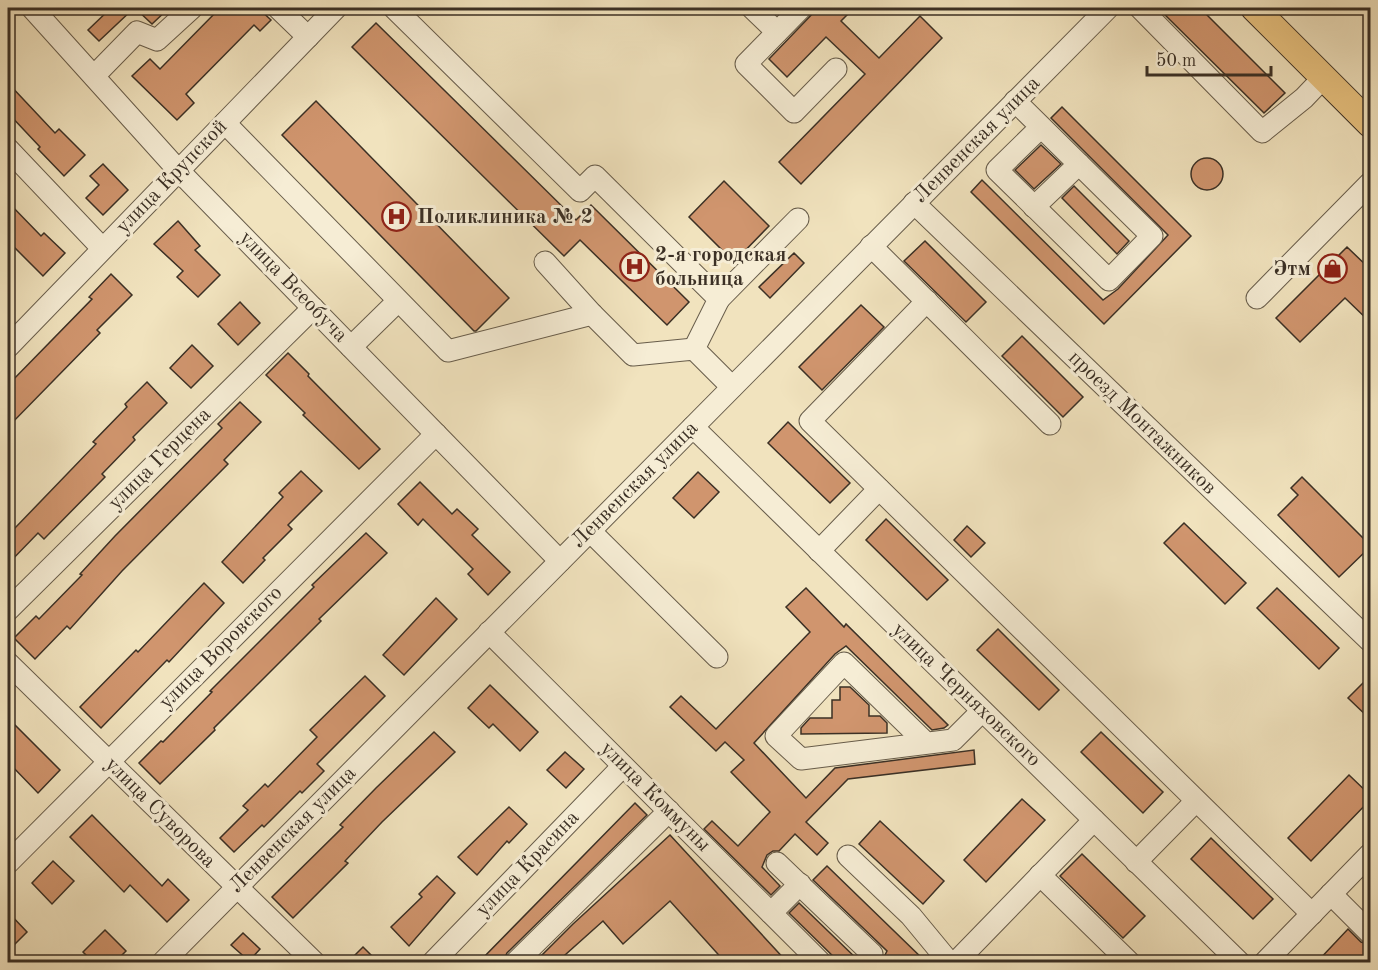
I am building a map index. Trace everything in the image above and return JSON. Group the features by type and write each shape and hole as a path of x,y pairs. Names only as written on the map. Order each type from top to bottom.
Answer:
{"main road":[{"path":"1254,8 1371,124"}],"street":[{"name":"улица Всеобуча","path":"32,8 179,171 560,561"},
{"path":"94,76 137,32 157,40 192,8"},
{"path":"278,8 308,37"},
{"name":"улица Крупской","path":"8,347 336,8"},
{"path":"394,8 580,191 595,177 719,299"},
{"path":"752,8 777,32"},
{"path":"801,8 746,64 794,112 836,69"},
{"name":"Ленвенская улица","path":"162,963 1108,8"},
{"path":"1140,8 1262,132 1304,98 1324,77"},
{"path":"972,145 1108,280 1152,236 1015,101"},
{"path":"225,123 448,351 592,314"},
{"path":"997,170 1041,127"},
{"path":"8,149 102,248"},
{"path":"1034,207 1079,164"},
{"path":"1257,298 1371,183"},
{"name":"проезд Монтажников","path":"914,203 1371,641"},
{"path":"694,349 719,299 798,219"},
{"path":"872,246 1050,424"},
{"path":"545,262 633,355 694,349"},
{"path":"351,347 398,301"},
{"path":"927,302 810,422 1312,914"},
{"name":"улица Герцена","path":"8,610 313,308"},
{"path":"694,349 732,387"},
{"name":"улица Черняховского","path":"693,427 1239,963"},
{"name":"улица Воровского","path":"8,863 436,434"},
{"path":"819,551 879,489"},
{"path":"590,531 717,657"},
{"name":"улица Коммуны","path":"489,632 820,963"},
{"name":"улица Суворова","path":"8,663 314,963"},
{"path":"926,744 844,663 776,736 801,759 926,744 953,740 982,711"},
{"name":"улица Красина","path":"433,963 623,766"},
{"path":"1137,862 1196,801"},
{"path":"516,963 669,811"},
{"path":"956,963 1094,820"},
{"path":"1265,963 1371,854"},
{"path":"848,856 911,916 949,963"},
{"path":"777,863 872,954"},
{"path":"1040,875 1129,963"},
{"path":"771,913 800,884"},
{"path":"1331,894 1371,933"}],"building":[{"path":"111,8 134,8 99,41 88,30"},
{"path":"135,8 169,8 152,24"},
{"path":"220,8 258,8 271,20 260,31 254,25 186,94 194,103 177,120 132,76 150,59 160,69"},
{"path":"818,8 854,8 841,21 879,58 920,16 942,38 801,184 779,162 865,74 826,37 787,77 769,59"},
{"path":"1158,8 1200,8 1285,93 1264,113"},
{"path":"376,23 576,220 591,205 689,302 667,325 580,240 564,256 352,47"},
{"path":"8,83 55,133 59,129 85,155 64,176 8,113"},
{"name":"Поликлиника № 2","path":"316,101 509,298 476,331 282,135"},
{"path":"1062,107 1191,236 1104,324 971,192 982,180 1103,300 1118,289 1168,235 1051,118"},
{"path":"1041,145 1061,164 1034,189 1015,170"},
{"path":"1207,158 1218,163 1223,174 1218,185 1207,190 1196,185 1191,174 1196,163"},
{"path":"103,164 128,190 103,215 86,198 99,185 90,176"},
{"path":"724,181 769,226 734,262 689,217"},
{"path":"1074,186 1129,241 1117,254 1062,198"},
{"path":"8,202 41,236 44,233 65,253 43,276 8,241"},
{"path":"178,221 200,246 195,250 220,275 198,297 177,277 183,271 154,244"},
{"path":"925,241 986,302 966,322 904,261"},
{"path":"1347,247 1371,270 1371,323 1345,298 1300,342 1276,318"},
{"path":"794,253 804,263 770,298 759,287"},
{"path":"111,274 132,295 97,330 100,333 8,427 8,385 92,299 89,297"},
{"path":"240,302 260,323 238,345 218,324"},
{"path":"861,305 884,327 822,390 799,367"},
{"path":"1022,336 1083,397 1063,417 1002,356"},
{"path":"192,345 213,366 191,388 170,368"},
{"path":"288,353 380,449 359,469 303,415 305,413 266,375"},
{"path":"147,382 167,403 133,437 135,440 102,474 105,477 44,539 38,533 8,564 8,521 15,528 96,444 93,442 127,407 125,404"},
{"path":"240,402 261,422 224,460 228,464 122,571 70,629 67,626 35,659 14,638 36,616 39,619 82,575 80,574 115,536 222,428 218,424"},
{"path":"788,422 850,483 830,503 768,443"},
{"path":"301,471 322,491 288,525 292,529 263,558 265,560 243,583 222,562 283,497 279,493"},
{"path":"698,472 719,492 694,518 673,498"},
{"path":"1302,477 1371,546 1339,577 1278,515 1298,495 1291,488"},
{"path":"420,482 452,514 457,509 478,529 472,535 510,572 488,595 468,574 473,569 423,519 418,525 398,504"},
{"path":"886,519 948,580 927,600 866,540"},
{"path":"1184,523 1246,583 1225,604 1164,543"},
{"path":"967,526 985,543 971,557 954,540"},
{"path":"366,533 387,553 319,619 321,621 160,784 139,763 161,741 163,742 212,692 210,691 314,587 312,585"},
{"path":"204,583 224,603 169,662 167,660 101,728 80,707 136,650 138,652"},
{"path":"806,588 844,627 846,624 948,725 932,730 846,646 835,654 754,743 806,798 835,768 974,750 975,764 848,779 806,822 828,843 817,855 795,834 779,851 773,851 767,855 762,867 780,886 771,895 704,829 712,821 738,846 770,812 731,772 744,760 725,742 716,751 670,707 681,696 716,729 810,632 786,607"},
{"path":"1277,588 1339,648 1319,669 1257,608"},
{"path":"436,598 457,619 404,675 383,655"},
{"path":"998,629 1059,690 1039,710 977,650"},
{"path":"1371,675 1371,720 1348,698"},
{"path":"365,676 385,696 317,764 324,771 234,852 220,838 248,810 243,806 265,784 268,787 317,737 310,730"},
{"path":"490,685 538,732 520,751 493,724 489,728 468,708"},
{"path":"840,687 850,687 869,705 869,716 880,716 887,723 887,733 801,734 801,728 810,718 832,718 832,700 840,700"},
{"path":"8,718 60,770 38,793 8,762"},
{"path":"434,732 455,752 382,822 345,861 348,863 293,918 272,897 343,827 340,825 376,788"},
{"path":"1101,732 1163,792 1143,813 1081,752"},
{"path":"565,752 584,769 566,788 547,770"},
{"path":"1349,775 1371,796 1371,799 1311,861 1288,838"},
{"path":"1022,799 1045,820 986,882 964,860"},
{"path":"635,803 647,815 507,953 502,963 478,963"},
{"path":"509,807 527,824 509,843 507,841 477,875 458,857"},
{"path":"92,815 162,886 168,879 189,900 167,922 130,885 124,892 70,837"},
{"path":"880,821 944,881 923,904 859,844"},
{"path":"670,835 788,963 726,963 670,901 623,944 603,921 556,963 534,963 573,924"},
{"path":"1211,838 1273,899 1253,919 1191,859"},
{"path":"1082,854 1145,916 1123,938 1060,876"},
{"path":"53,861 74,881 52,904 32,883"},
{"path":"827,866 927,963 881,963 887,951 813,880"},
{"path":"437,876 455,893 409,946 391,927 422,897 419,894"},
{"path":"799,903 861,963 840,963 789,913"},
{"path":"8,912 27,932 8,951"},
{"path":"1348,929 1361,942 1371,945 1371,951 1359,963 1316,963"},
{"path":"105,930 126,951 114,963 94,963 83,952"},
{"path":"243,933 260,949 249,961 231,945"},
{"path":"363,947 379,963 347,963"}],"place":[{"name":"Поликлиника № 2","path":"396,217"},
{"name":"2-я городская больница","path":"634,267"},
{"name":"Этм","path":"1332,269"}]}
